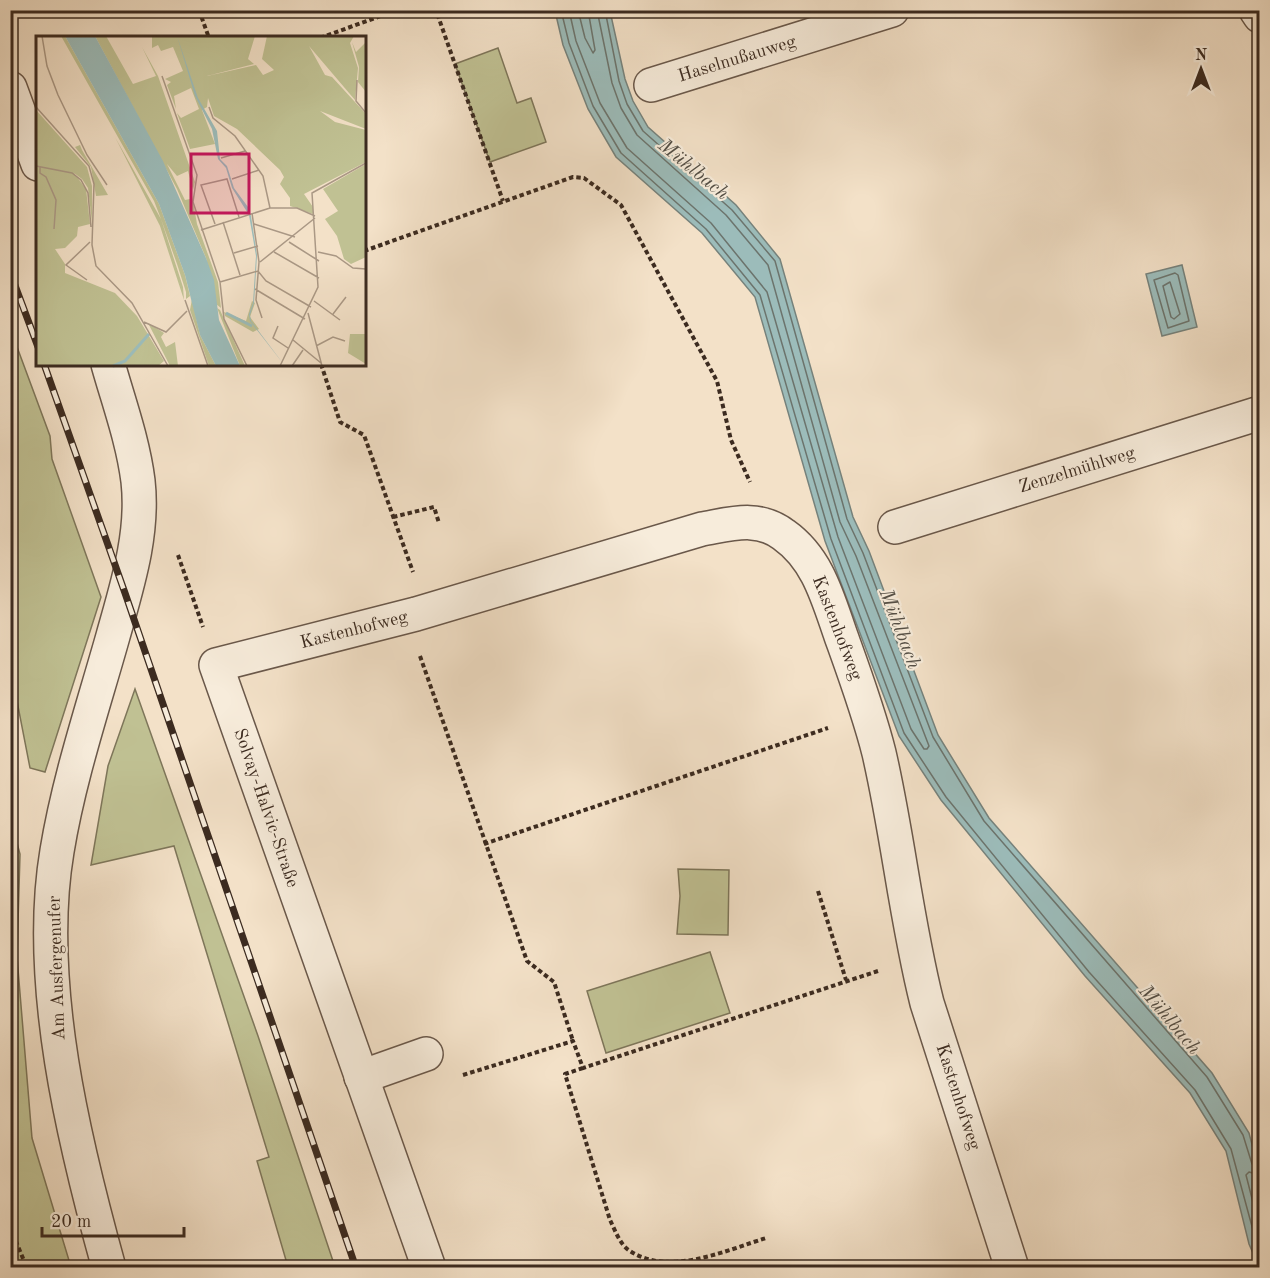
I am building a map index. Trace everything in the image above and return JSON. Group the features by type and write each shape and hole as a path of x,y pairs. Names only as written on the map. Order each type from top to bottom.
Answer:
{"street":[{"name":"Haselnußauweg","path":"651,85 892,10"},
{"path":"1256,10 1260,16"},
{"path":"10,88 36,159"},
{"path":"109,366 130,440 138,482 138,530"},
{"name":"Zenzelmühlweg","path":"895,527 1260,412"},
{"name":"Kastenhofweg","path":"216,665 416,614 702,529 751,521 784,534 808,556 823,586 869,714 879,755 916,959 927,1003 1012,1268"},
{"name":"Am Ausfergenufer","path":"109,1268 89,1196 56,1029 52,922 56,852 73,778 125,593 138,530"},
{"name":"Solvay-Halvic-Straße","path":"216,665 429,1268"},
{"path":"361,1077 426,1054"}],"path":[{"path":"199,10 208,36"},
{"path":"326,36 397,10"},
{"path":"431,10 438,16 503,201"},
{"path":"366,250 503,201 579,177 621,205 717,381 731,440 753,490 751,521"},
{"path":"322,366 340,422 364,435 417,584 418,652 484,844 527,960 554,982 583,1068"},
{"path":"393,517 434,507 439,523"},
{"path":"138,530 171,543 176,549 216,665"},
{"path":"484,844 869,714"},
{"path":"818,891 846,980"},
{"path":"766,1238 708,1256 666,1262 629,1251 610,1220 565,1074 846,980 916,959"},
{"path":"461,1076 573,1041"},
{"path":"10,1227 27,1268"}],"green space":[{"path":"498,48 517,103 531,98 546,142 490,162 455,64"},
{"path":"10,328 50,436 52,459 101,597 45,772 30,768 10,665"},
{"path":"135,689 258,1036 335,1267 288,1267 257,1161 269,1157 174,846 91,865 108,766"},
{"path":"10,817 20,854 17,957 32,1138 71,1267 11,1267"},
{"path":"678,869 729,870 728,935 677,934 680,896"},
{"path":"710,952 730,1013 606,1053 587,991"}],"water":[{"name":"Mühlbach","path":"555,11 610,11 625,79 633,101 648,127 736,205 780,259 853,517 869,551 938,735 989,818 1212,1073 1249,1133 1259,1171 1259,1267 1249,1244 1226,1151 1190,1093 1085,976 941,800 899,736 825,541 755,297 702,233 616,157 588,109 563,45"},
{"path":"1182,265 1197,327 1162,336 1146,274"}],"railway":[{"path":"10,272 36,342"},
{"path":"45,366 125,593 356,1268"}]}
